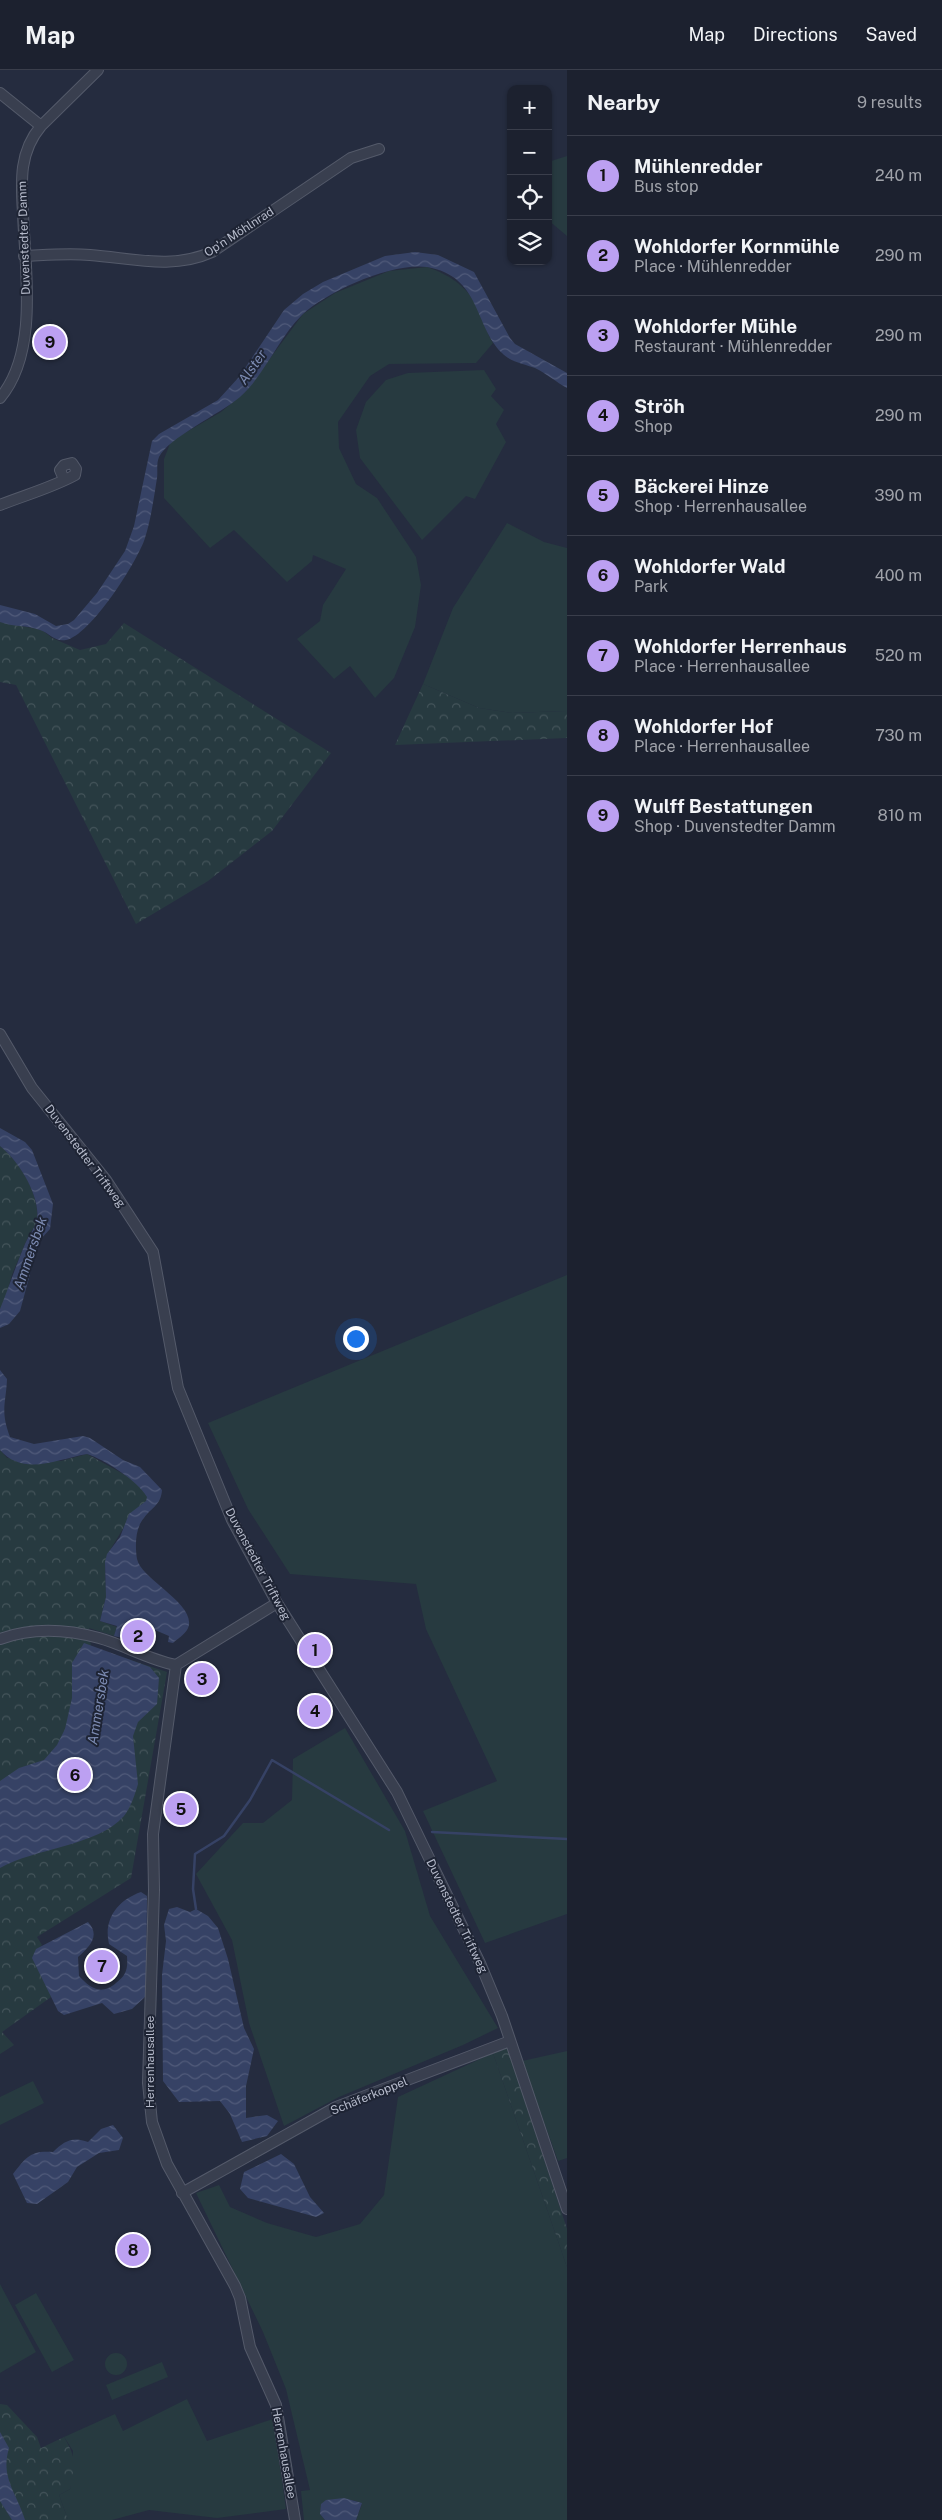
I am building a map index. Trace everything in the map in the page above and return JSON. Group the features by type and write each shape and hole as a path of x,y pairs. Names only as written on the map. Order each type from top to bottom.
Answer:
{"street":[{"name":"Duvenstedter Damm","path":"0,398 11,382 25,330 27,307 22,169 28,145 41,126 98,70"},
{"path":"0,93 41,126"},
{"name":"Op'n Möhlnrad","path":"24,256 61,253 144,262 195,260 212,252 351,158 379,149"},
{"path":"0,505 66,479"},
{"name":"Duvenstedter Triftweg","path":"0,1034 32,1088 106,1180 153,1252 178,1388 232,1520 277,1603 397,1792 480,1963 510,2041 567,2209"},
{"path":"0,1639 18,1633 55,1630 99,1638 176,1665 277,1603"},
{"name":"Herrenhausallee","path":"176,1665 152,1834 154,1890 148,2083 152,2122 182,2194 228,2271 240,2298 250,2347 276,2405 295,2520"},
{"name":"Schäferkoppel","path":"182,2194 336,2108 510,2041"}],"green space":[{"path":"567,156 567,236 552,223 552,161"},
{"path":"427,267 453,279 472,297 493,343 476,363 389,364 370,376 338,422 339,448 356,484 377,498 416,557 421,585 415,627 394,678 375,698 350,666 334,679 297,639 320,621 323,605 346,569 313,555 312,561 287,582 234,530 210,548 164,498 164,459 171,441 221,412 245,392 303,314 335,293 389,271"},
{"path":"484,370 496,389 491,396 504,410 496,424 506,442 475,499 466,496 422,540 360,458 356,430 366,402 386,380 408,373"},
{"path":"507,523 544,542 567,548 567,711 512,713 479,708 423,684 453,608"},
{"path":"0,622 42,630 52,638 80,650 106,644 124,623 331,753 272,831 208,881 136,924 16,685 0,682"},
{"path":"423,684 479,708 512,713 567,711 567,738 395,745"},
{"path":"0,1146 15,1161 28,1181 36,1203 37,1214 36,1224 29,1235 13,1272 5,1301 0,1309"},
{"path":"567,1275 567,1914 485,1943 423,1811 497,1781 426,1629 416,1584 290,1574 248,1509 208,1423"},
{"path":"0,1450 7,1458 61,1461 87,1454 134,1480 151,1499 124,1527 110,1550 105,1563 106,1597 100,1621 117,1627 114,1636 89,1628 91,1647 167,1672 131,1878 37,1937 42,1945 39,1948 51,1997 2,2032 14,2045 0,2054"},
{"path":"345,1728 405,1831 430,1916 498,2028 463,2045 339,2097 284,2126 249,2023 232,1940 196,1874 243,1823 263,1823 292,1800 293,1759"},
{"path":"507,2047 567,2229 567,2267 493,2053"},
{"path":"567,2051 567,2158 558,2161 522,2061"},
{"path":"493,2053 567,2267 567,2520 356,2520 362,2504 344,2499 326,2500 320,2514 325,2520 304,2520 301,2491 310,2490 286,2389 263,2332 196,2193 219,2185 230,2207 267,2223 316,2237 360,2224 384,2195 398,2097"},
{"path":"33,2081 44,2103 0,2125 0,2097"},
{"path":"0,2284 36,2352 0,2373"},
{"path":"36,2293 74,2360 52,2372 15,2305"},
{"path":"116,2353 124,2356 127,2364 124,2372 116,2375 108,2372 105,2364 108,2356"},
{"path":"162,2362 168,2377 112,2400 106,2385"},
{"path":"187,2399 207,2441 273,2419 286,2509 217,2518 149,2510 112,2520 68,2520 59,2495 70,2489 73,2451 64,2437 115,2414 123,2431"},
{"path":"0,2404 7,2405 37,2437 41,2448 64,2437 71,2450 74,2462 70,2489 59,2495 68,2520 0,2520"}],"water":[{"name":"Alster","path":"415,252 438,255 474,272 510,338 515,344 567,373 567,388 539,370 513,361 505,356 493,342 467,291 458,280 445,272 427,267 413,267 397,269 361,280 327,297 302,315 286,334 257,378 240,397 183,434 164,450 158,460 151,516 141,549 112,596 87,626 76,635 62,640 55,639 35,628 0,622 0,605 35,614 56,626 68,624 74,620 97,593 125,551 134,526 152,441 159,434 218,400 239,377 284,310 303,294 323,282 385,256"},
{"name":"Ammersbek","path":"0,1128 25,1142 32,1150 53,1204 50,1229 39,1241 20,1311 9,1324 0,1328 0,1309 25,1244 36,1223 37,1211 27,1179 14,1160 0,1146"},
{"path":"0,1370 7,1379 4,1413 10,1437 34,1444 83,1436 90,1438 123,1460 140,1467 162,1490 158,1503 141,1522 136,1537 136,1554 141,1567 148,1576 186,1612 189,1621 187,1630 173,1643 168,1642 169,1636 134,1621 130,1630 126,1628 122,1638 114,1636 117,1626 100,1621 106,1597 105,1562 107,1554 120,1537 129,1514 146,1501 147,1497 136,1484 120,1471 87,1454 41,1464 20,1463 9,1458 0,1450"},
{"name":"Ammersbek","path":"84,1643 150,1667 159,1678 157,1704 138,1722 133,1736 138,1784 134,1796 124,1816 113,1826 99,1834 14,1861 0,1868 0,1781 19,1768 44,1760 57,1745 65,1729 72,1698 72,1663"},
{"path":"141,1892 147,1896 146,1996 132,2009 114,2014 102,2003 64,2015 58,2011 32,1958 36,1949 88,1922 92,1927 93,1937 86,1949 78,1957 79,1976 96,1989 101,1990 111,1987 124,1975 127,1969 127,1956 109,1944 108,1926 110,1919 119,1905"},
{"path":"177,1907 190,1912 196,1909 208,1916 218,1928 228,1959 244,2028 254,2049 246,2086 246,2118 267,2115 278,2121 267,2136 242,2142 230,2114 220,2101 179,2102 163,2081 162,1975 166,1941 164,1925 169,1909"},
{"path":"113,2125 123,2138 119,2150 99,2153 77,2167 68,2182 37,2204 27,2203 13,2174 26,2159 39,2152 53,2152 69,2141 78,2139 88,2142 101,2129"},
{"path":"281,2154 294,2164 310,2197 324,2213 316,2217 248,2198 240,2189 244,2172"},
{"path":"0,2432 9,2448 7,2459 8,2477 25,2520 12,2520 0,2501"},
{"path":"344,2498 362,2503 356,2520 325,2520 320,2514 321,2504 326,2500"}],"waterway":[{"path":"196,1909 193,1889 195,1854 224,1836 250,1800 272,1760 389,1830"},
{"path":"432,1832 567,1839"}],"place":[{"name":"Wulff Bestattungen","path":"50,342"},
{"name":"Wohldorfer Kornmühle","path":"138,1636"},
{"name":"Mühlenredder","path":"315,1650"},
{"name":"Wohldorfer Mühle","path":"202,1679"},
{"name":"Ströh","path":"315,1711"},
{"name":"Wohldorfer Wald","path":"75,1775"},
{"name":"Bäckerei Hinze","path":"181,1809"},
{"name":"Wohldorfer Herrenhaus","path":"102,1966"},
{"name":"Wohldorfer Hof","path":"133,2250"}]}
